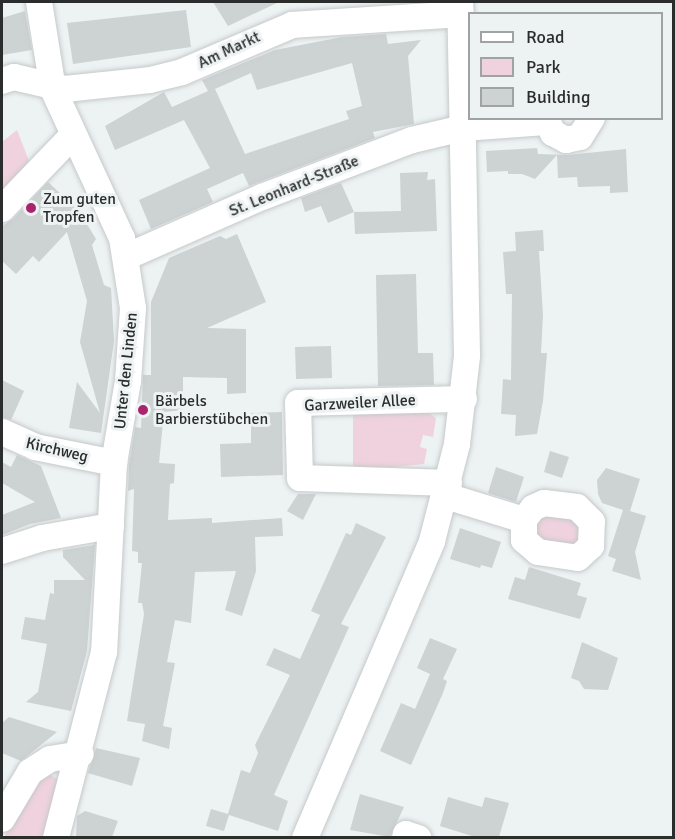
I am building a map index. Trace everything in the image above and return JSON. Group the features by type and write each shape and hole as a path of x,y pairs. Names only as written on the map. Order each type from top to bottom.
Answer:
{"street":[{"name":"Unter den Linden","path":"39,2 53,89 128,256 132,331 114,463 105,644 81,754 56,837"},
{"name":"Am Markt","path":"2,81 14,77 53,89 100,87 172,75 264,34 299,12 460,8"},
{"path":"305,837 426,556 447,490 464,399 467,341 460,8"},
{"path":"463,128 546,120 559,137 573,139 585,132 591,120"},
{"name":"St. Leonhard-Straße","path":"128,256 316,177 412,140 463,128"},
{"path":"2,209 73,135"},
{"name":"Garzweiler Allee","path":"464,399 298,403 300,478 447,490 524,520"},
{"name":"Kirchweg","path":"2,432 35,447 114,463"},
{"path":"2,552 42,538 111,526"},
{"path":"5,801 41,764 81,754"},
{"path":"405,837 406,834 418,837"}],"green space":[{"path":"17,130 29,161 2,191 2,142"},
{"path":"380,412 429,413 436,418 433,437 423,435 420,447 427,449 424,464 353,471 353,415"},
{"path":"541,511 581,521 580,544 573,550 534,542 533,518"},
{"path":"46,772 57,779 66,775 47,837 4,838 28,786"}],"building":[{"path":"213,2 279,2 228,26"},
{"path":"186,10 191,47 73,64 67,23"},
{"path":"25,11 32,50 2,55 2,18"},
{"path":"386,34 388,44 421,40 408,56 414,124 373,132 375,138 249,186 243,173 207,189 213,202 151,229 139,200 210,168 184,120 115,150 105,126 164,92 172,107 208,91 202,80 275,50 342,37","holes":["352,63 362,106 346,111 349,119 245,154 215,89 251,73 257,90"]},
{"path":"537,148 538,154 568,155 626,149 628,192 610,193 610,186 578,187 577,177 558,178 557,155 535,179 522,174 508,174 508,171 487,172 486,151"},
{"path":"428,172 427,180 435,179 437,231 355,234 354,212 401,211 400,173"},
{"path":"48,182 79,211 96,239 92,245 104,285 111,288 114,341 101,433 69,428 77,382 100,413 80,342 87,301 67,232 39,262 33,256 16,274 2,261 2,226 13,219"},
{"path":"341,183 354,212 328,223 321,206 305,212 301,198"},
{"path":"543,230 544,251 539,251 543,315 541,353 547,353 543,401 537,434 515,436 516,415 501,414 503,379 511,380 512,294 506,294 503,252 516,251 515,232"},
{"path":"237,234 266,302 207,328 246,329 246,393 227,394 227,378 183,377 183,410 164,412 159,463 175,464 174,483 170,484 168,520 212,518 212,523 282,518 283,536 255,537 256,571 242,616 225,610 236,571 195,572 191,623 175,620 167,662 175,663 163,726 172,728 169,749 142,741 145,724 127,721 144,614 142,603 138,603 142,563 138,563 138,552 132,551 134,489 128,491 129,465 135,427 141,428 143,375 151,375 151,302 169,258 220,236 226,239"},
{"path":"416,274 418,353 433,353 434,385 378,386 376,275"},
{"path":"331,346 332,378 296,379 295,347"},
{"path":"2,380 24,391 11,420 2,417"},
{"path":"282,412 283,475 221,477 220,444 251,443 251,413"},
{"path":"550,451 569,457 562,478 544,472"},
{"path":"17,455 41,466 61,518 30,524 2,535 2,515 35,502 2,483 2,462 11,467"},
{"path":"496,467 524,477 516,502 488,493"},
{"path":"606,468 640,479 630,511 646,516 635,552 641,580 612,571 616,559 608,556 623,510 602,503 598,494 597,480"},
{"path":"298,494 316,494 303,520 287,511"},
{"path":"356,523 386,537 341,624 349,627 274,795 288,801 278,831 229,815 224,831 206,826 211,809 228,814 241,770 250,773 258,753 255,745 290,675 266,665 274,648 300,659 320,615 311,611 346,533 351,535"},
{"path":"460,528 501,542 492,568 481,565 480,568 450,559"},
{"path":"95,545 87,651 71,711 26,702 38,692 47,644 21,639 25,617 45,620 50,593 54,594 54,580 85,580 63,557 63,550"},
{"path":"529,567 581,583 577,595 587,598 580,619 508,599 515,577 525,580"},
{"path":"430,638 457,649 443,679 447,681 443,693 411,765 380,751 401,703 415,709 430,674 417,668"},
{"path":"582,642 618,658 608,690 584,689 579,681 571,678"},
{"path":"9,717 57,732 21,761 2,753 2,723"},
{"path":"96,748 140,758 132,786 88,773"},
{"path":"360,794 404,807 390,837 350,830"},
{"path":"448,797 482,807 485,797 509,803 499,837 475,837 440,826"},
{"path":"85,811 118,821 112,837 76,837 77,816"}],"place":[{"name":"Zum guten Tropfen","path":"31,208"},
{"name":"Bärbels Barbierstübchen","path":"143,410"}]}
